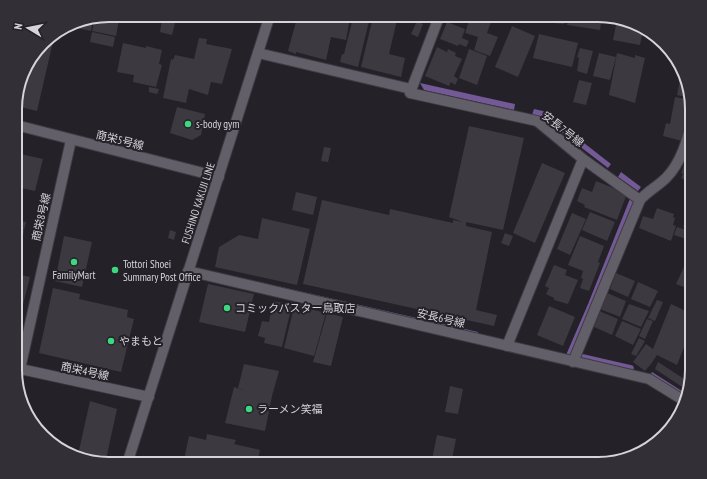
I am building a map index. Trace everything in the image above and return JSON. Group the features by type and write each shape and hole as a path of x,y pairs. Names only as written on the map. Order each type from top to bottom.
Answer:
{"street":[{"name":"FUSHINO KAKUJI LINE","path":"129,457 268,22"},
{"path":"258,53 412,89 437,22"},
{"name":"安長7号線","path":"412,89 410,93 537,121 583,159 507,346"},
{"name":"商栄5号線","path":"22,127 219,177"},
{"name":"商栄8号線","path":"22,352 71,140"},
{"path":"573,362 640,200 647,192 665,179 675,168 685,143"},
{"path":"583,159 640,200"},
{"name":"安長6号線","path":"188,272 649,379 680,398"},
{"name":"商栄4号線","path":"22,370 149,397"}],"shaded area":[{"path":"420,83 515,104 514,110 424,90"},
{"path":"534,109 543,111 611,164 608,168 540,116 532,115"},
{"path":"621,172 641,187 638,191 618,177"},
{"path":"202,269 478,332 478,335 202,272"},
{"path":"652,372 682,391 681,394 651,374"}],"building":[{"path":"119,22 116,36 92,31 94,24"},
{"path":"162,22 175,22 172,35 160,32"},
{"path":"296,22 349,22 346,40 331,37 326,60 288,51"},
{"path":"352,22 369,22 358,67 340,62 342,54 344,54"},
{"path":"372,22 397,22 389,54 405,58 401,77 361,67"},
{"path":"417,22 423,24 418,37 411,34"},
{"path":"447,22 465,29 462,38 469,41 466,47 459,44 458,46 440,39"},
{"path":"469,22 491,22 487,33 498,37 490,56 474,50 478,37 465,33"},
{"path":"542,22 564,22 564,24"},
{"path":"568,22 601,22 600,30 567,25"},
{"path":"92,24 91,31 78,28"},
{"path":"616,24 642,35 640,45 613,40"},
{"path":"512,26 535,36 518,77 495,67"},
{"path":"92,32 115,37 113,47 90,42"},
{"path":"539,34 578,43 572,67 533,58"},
{"path":"199,38 207,39 206,44 232,49 222,84 211,82 208,95 189,89 186,103 163,98 171,59 173,60 175,55 194,59"},
{"path":"123,43 162,50 159,64 162,65 156,87 133,82 134,75 117,72"},
{"path":"53,44 37,111 22,107 24,92 29,76 37,61"},
{"path":"437,47 447,52 448,49 456,53 455,56 462,59 454,76 458,79 455,85 451,82 449,86 425,76"},
{"path":"580,48 593,51 587,74 577,71 579,58 577,57"},
{"path":"469,49 487,56 477,85 459,78"},
{"path":"599,53 616,57 610,80 593,76"},
{"path":"617,53 635,58 635,55 645,58 635,103 609,95"},
{"path":"579,80 592,83 586,105 573,102"},
{"path":"680,80 684,97 677,95"},
{"path":"149,87 159,89 157,94 149,92"},
{"path":"675,97 684,99 685,128 682,141 663,136 666,123 670,124"},
{"path":"177,107 205,114 201,135 192,140 170,133"},
{"path":"469,126 524,138 503,230 466,222 466,226 492,232 476,310 497,315 494,326 303,284 322,200 389,215 390,209 453,223 453,220 463,222 449,217"},
{"path":"324,147 331,148 328,162 321,161"},
{"path":"22,154 43,159 35,191 22,188"},
{"path":"685,162 685,180 681,178 683,174 681,173"},
{"path":"542,163 565,173 535,243 513,233"},
{"path":"596,181 616,189 626,196 617,220 584,207 585,205 577,201 582,188 592,192"},
{"path":"296,192 317,197 313,215 292,210"},
{"path":"657,208 674,214 673,217 675,218 673,225 676,226 671,241 639,228 643,216 653,219"},
{"path":"590,212 615,222 607,241 582,230"},
{"path":"572,213 586,219 570,255 557,249"},
{"path":"262,218 310,229 297,285 215,267 219,247 239,235 258,239"},
{"path":"22,221 26,222 24,230 22,230"},
{"path":"677,227 685,230 685,239 674,235"},
{"path":"170,230 176,232 174,240 168,238"},
{"path":"505,233 513,236 509,246 501,243"},
{"path":"64,236 92,242 82,287 55,281"},
{"path":"580,236 604,246 598,262 600,263 589,291 580,288 583,279 581,278 583,271 568,265"},
{"path":"554,265 567,270 565,275 578,280 568,304 554,300 554,298 546,294 549,288 545,286"},
{"path":"685,265 685,287 676,284"},
{"path":"616,273 635,281 628,297 610,289"},
{"path":"22,275 30,277 22,308"},
{"path":"638,282 658,291 650,307 631,299"},
{"name":"コミックバスター鳥取店","path":"208,284 254,294 245,332 199,322"},
{"path":"53,288 80,294 79,299 128,310 127,317 134,319 121,372 39,353"},
{"path":"607,293 626,301 620,317 600,309"},
{"path":"657,300 663,302 655,321 648,318"},
{"path":"273,301 292,305 282,347 264,343 265,338 258,336 262,321 269,322"},
{"path":"295,303 315,308 314,310 326,313 314,356 284,348"},
{"path":"629,304 649,311 641,327 622,319"},
{"path":"671,304 685,311 685,345 677,365 657,355 645,371 633,362 646,344 653,349"},
{"path":"549,306 575,317 563,346 537,335"},
{"path":"599,311 618,319 612,335 592,326"},
{"path":"327,313 343,317 331,366 313,362"},
{"path":"647,319 653,321 645,339 639,336"},
{"path":"622,321 641,329 633,345 615,336"},
{"path":"639,338 645,341 636,356 631,354"},
{"path":"658,362 684,379 683,387 655,369"},
{"name":"ラーメン笑福","path":"244,364 279,371 265,431 225,423 234,387 243,390 238,388"},
{"path":"450,386 463,389 458,414 445,412"},
{"path":"90,401 117,409 107,457 86,454 79,451"},
{"path":"207,434 236,440 234,444 260,450 258,457 184,457 189,436 206,440"},
{"path":"437,435 456,439 452,457 432,457"}],"waterway":[{"path":"569,355 632,201"},
{"path":"583,357 631,368"}],"place":[{"name":"s-body gym","path":"188,124"},
{"name":"FamilyMart","path":"74,262"},
{"name":"Tottori Shoei Summary Post Office","path":"115,270"},
{"name":"コミックバスター鳥取店","path":"227,308"},
{"name":"やまもと","path":"111,341"},
{"name":"ラーメン笑福","path":"249,409"}]}
